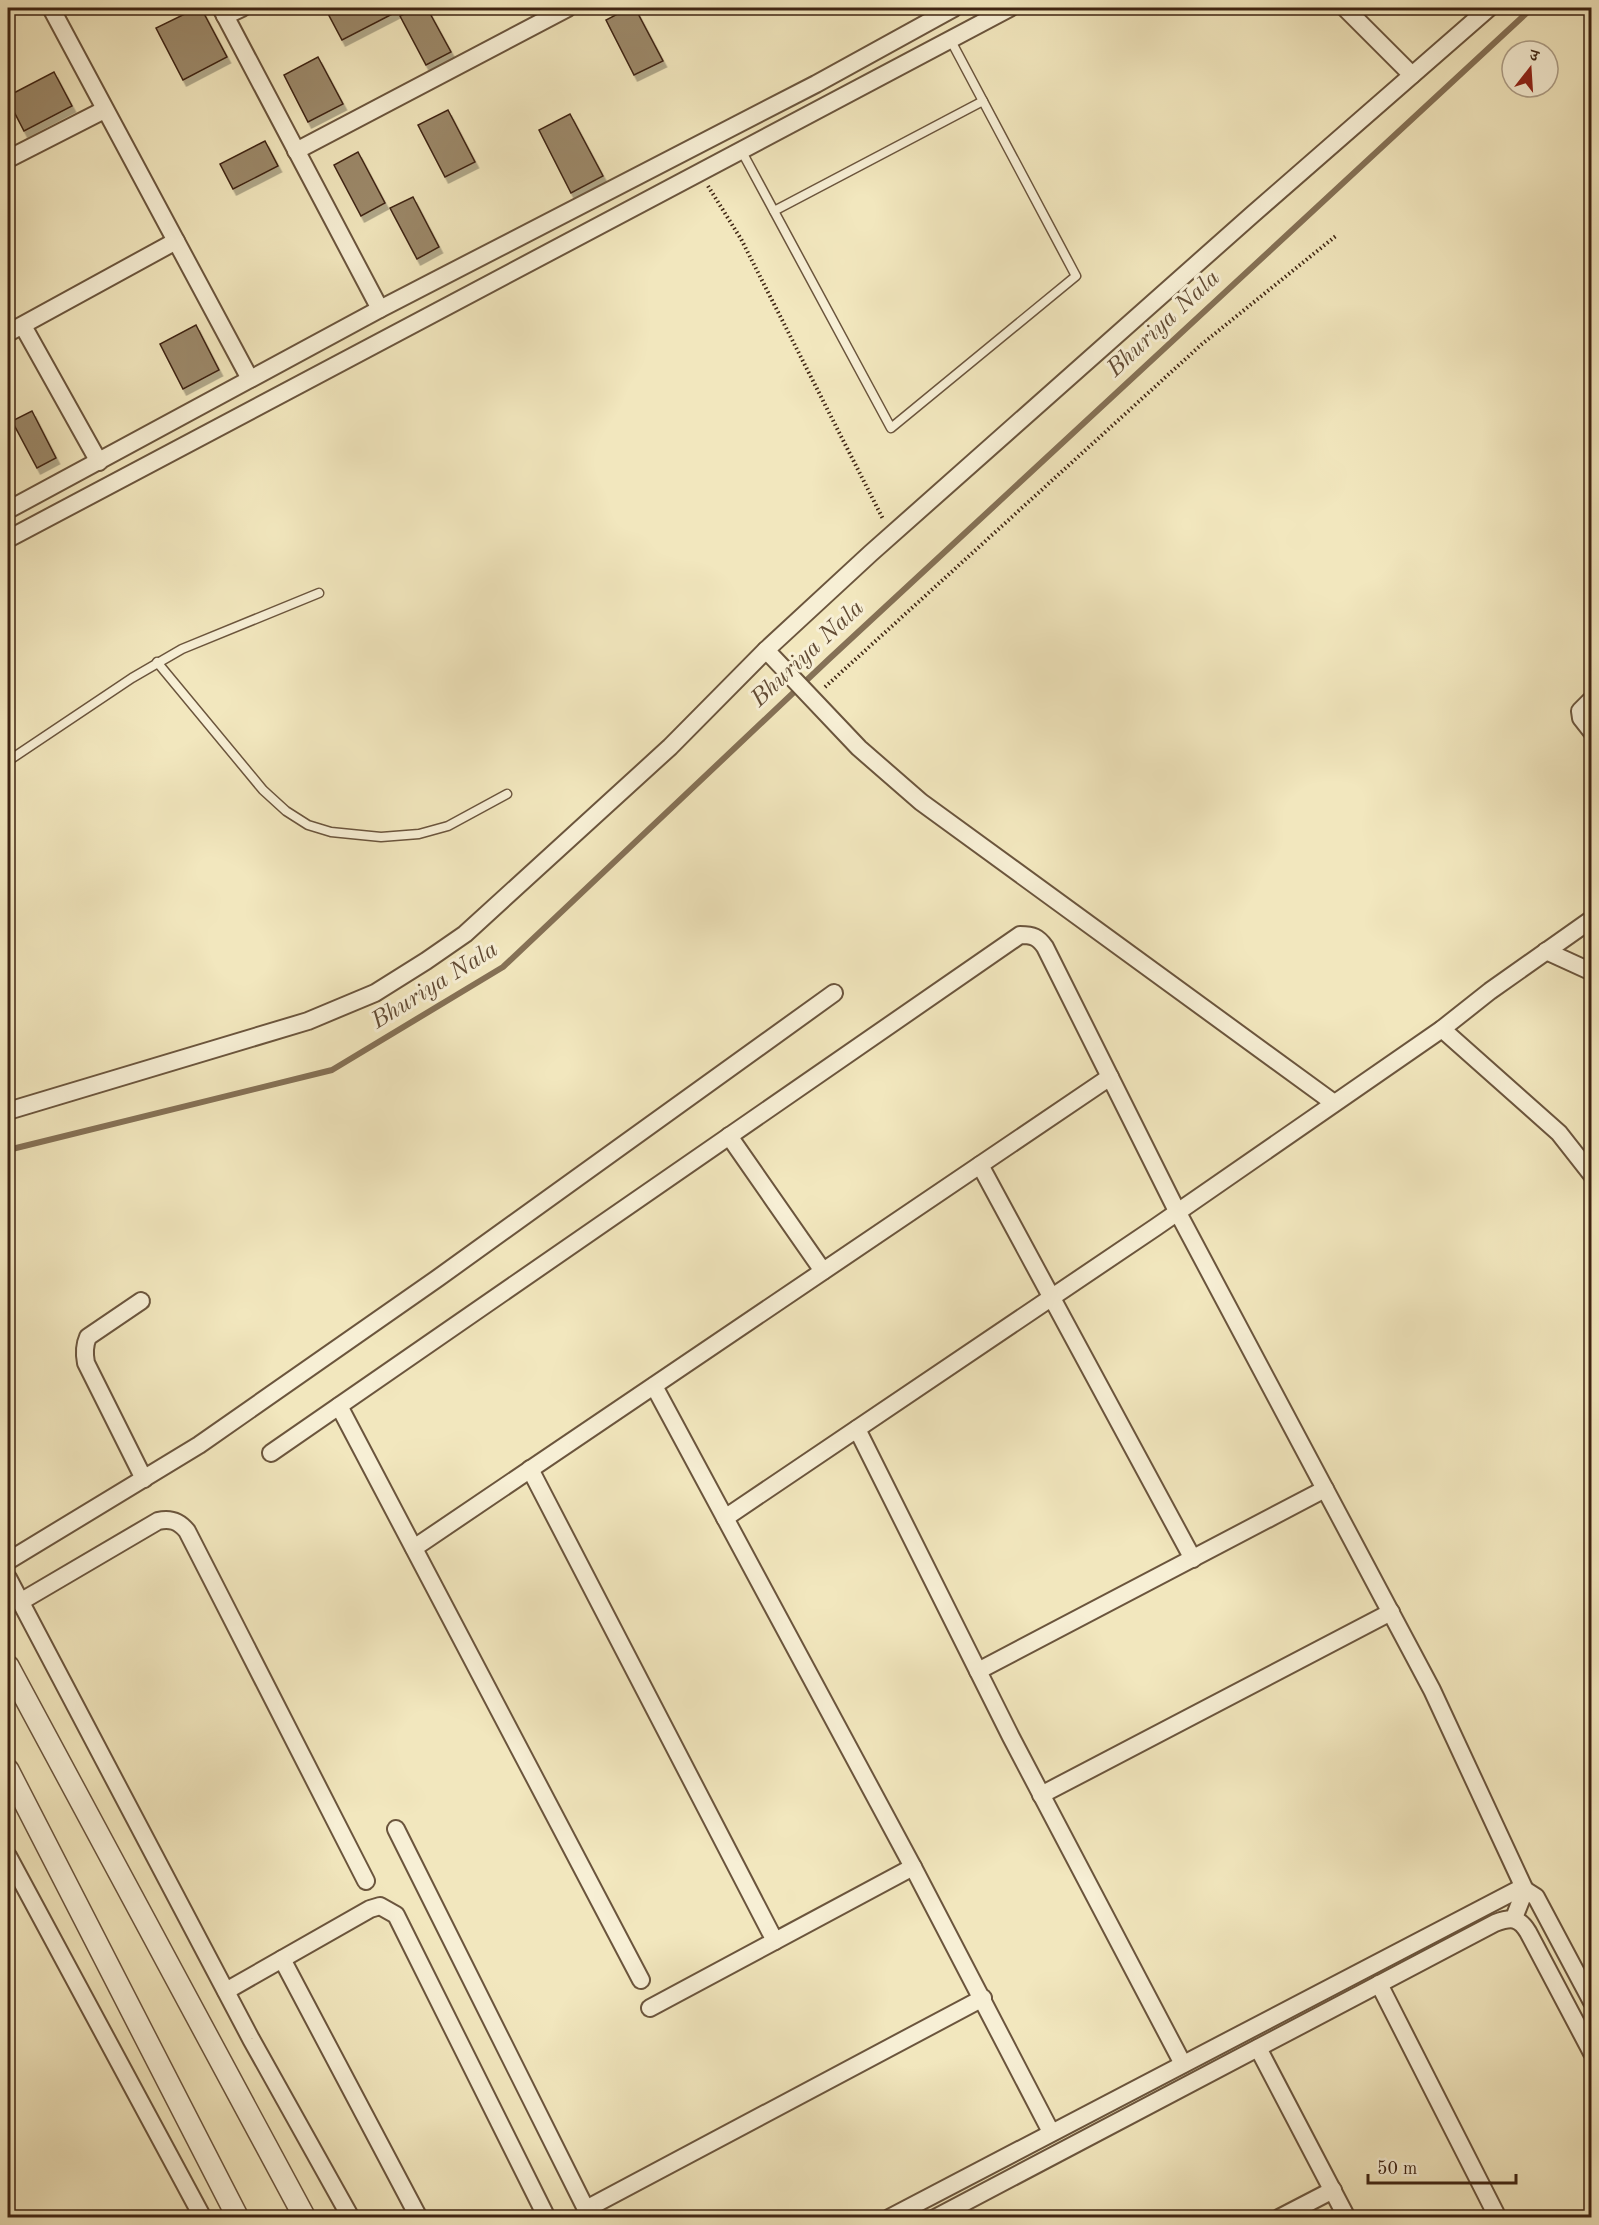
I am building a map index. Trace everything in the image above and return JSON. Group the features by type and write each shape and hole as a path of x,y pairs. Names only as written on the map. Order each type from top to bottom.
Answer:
{"street":[{"path":"53,8 104,110 250,379"},
{"path":"242,8 223,11 380,309"},
{"path":"296,151 568,8"},
{"path":"8,539 1010,8"},
{"path":"1345,8 1412,75"},
{"path":"8,1111 308,1021 375,993 465,934 516,890 670,747 766,650 892,535 1489,8"},
{"path":"8,510 380,309 805,89 942,10 950,39"},
{"path":"8,159 104,110"},
{"path":"8,333 176,241"},
{"path":"23,326 99,462"},
{"path":"766,650 859,748 921,802 1334,1103"},
{"path":"1592,699 1580,711 1581,718 1592,732"},
{"path":"725,1518 1442,1029 1592,919"},
{"path":"271,1453 1020,935 1032,935 1039,939 1045,947 1177,1211 1432,1690 1525,1890 1514,1918"},
{"path":"1546,951 1592,972"},
{"path":"8,1561 199,1445 438,1278 834,993"},
{"path":"1442,1029 1559,1133 1592,1175"},
{"path":"414,1548 1110,1077"},
{"path":"729,1137 823,1271"},
{"path":"980,1165 1193,1558"},
{"path":"141,1301 88,1337 84,1353 86,1363 144,1479"},
{"path":"654,1386 983,1998 1051,2132"},
{"path":"339,1406 641,1980"},
{"path":"857,1429 1041,1795 1183,2064"},
{"path":"530,1469 775,1941"},
{"path":"978,1671 1325,1489"},
{"path":"20,1602 158,1521 166,1519 182,1525 366,1881"},
{"path":"8,1578 226,1991 351,2217"},
{"path":"1041,1795 1391,1612"},
{"path":"8,1666 305,2217"},
{"path":"8,1770 238,2217"},
{"path":"396,1829 588,2213 983,1998"},
{"path":"8,1856 203,2217"},
{"path":"650,2008 913,1867"},
{"path":"889,2217 1517,1890 1525,1890 1536,1897 1587,1984 1592,2002"},
{"path":"226,1991 370,1909 380,1906 396,1915 547,2217"},
{"path":"934,2217 1495,1923 1514,1918 1521,1921 1528,1932 1592,2053"},
{"path":"282,1959 419,2217"},
{"path":"1379,1984 1498,2217"},
{"path":"1258,2048 1347,2217"},
{"path":"1280,2217 1333,2190"}],"lane":[{"path":"741,150 891,428 1076,276 950,39"},
{"path":"774,211 983,101"},
{"path":"8,761 158,662 216,633 319,593"},
{"path":"158,662 263,790 286,811 308,825 331,831 381,837 419,834 448,826 507,794"}],"path":[{"path":"700,172 741,238 892,535"},
{"path":"808,695 1202,344 1337,235"}],"building":[{"path":"201,8 227,57 183,80 156,28"},
{"path":"325,8 404,8 342,40"},
{"path":"416,8 427,8 451,52 426,65 400,16"},
{"path":"629,8 635,8 663,61 634,75 606,20"},
{"path":"318,57 343,104 308,122 284,75"},
{"path":"54,72 72,106 24,131 8,96"},
{"path":"448,110 475,162 445,177 418,125"},
{"path":"570,114 603,176 571,193 539,130"},
{"path":"265,141 278,166 233,189 220,164"},
{"path":"358,152 385,203 361,216 334,165"},
{"path":"413,197 439,247 417,259 390,208"},
{"path":"196,325 219,370 183,389 160,344"},
{"path":"32,411 56,458 37,468 12,421"}],"waterway":[{"name":"Bhuriya Nala","path":"8,1150 332,1070 503,967 828,660 1532,8"}]}
